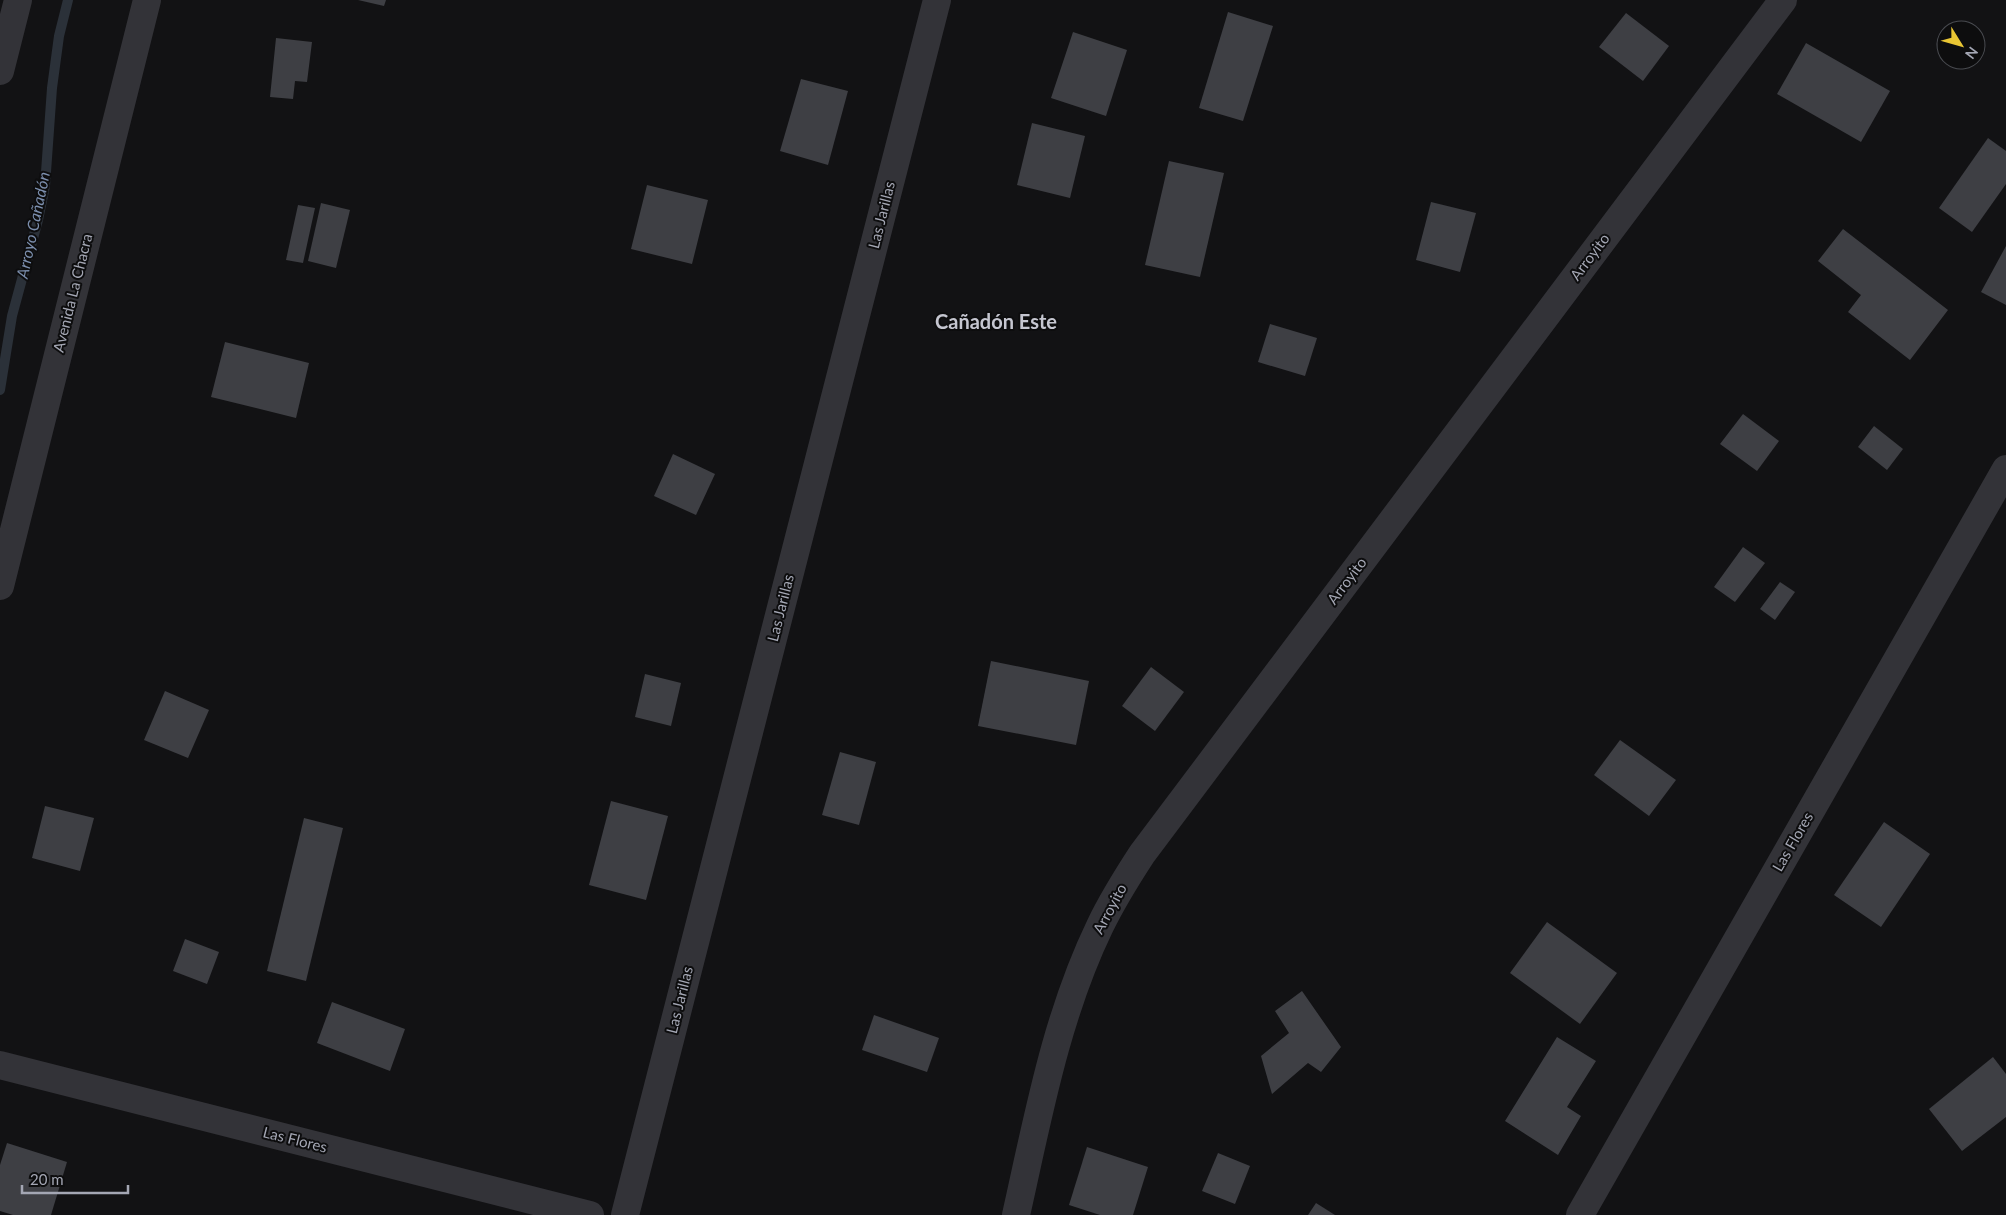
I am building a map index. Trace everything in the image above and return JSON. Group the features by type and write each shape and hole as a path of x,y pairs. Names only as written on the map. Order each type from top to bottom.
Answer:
{"street":[{"path":"0,71 18,0"},
{"name":"Avenida La Chacra","path":"0,586 147,0"},
{"name":"Las Jarillas","path":"625,1215 937,0"},
{"name":"Arroyito","path":"1016,1215 1047,1075 1063,1022 1081,969 1100,926 1120,888 1142,854 1783,0"},
{"name":"Las Flores","path":"1580,1215 2006,469"},
{"name":"Las Flores","path":"0,1064 590,1215"}],"building":[{"path":"358,0 386,0 384,6"},
{"path":"1228,12 1273,26 1243,121 1199,108"},
{"path":"1626,13 1669,46 1643,81 1599,47"},
{"path":"1073,32 1127,50 1106,116 1051,98"},
{"path":"276,38 312,42 307,82 295,81 293,99 270,97"},
{"path":"1806,43 1890,91 1861,142 1777,94"},
{"path":"801,79 848,91 828,165 780,151"},
{"path":"1032,123 1085,136 1070,198 1017,185"},
{"path":"1988,138 2006,151 2006,184 1972,232 1939,208"},
{"path":"1169,161 1224,173 1200,277 1145,265"},
{"path":"647,185 708,200 692,264 631,249"},
{"path":"1431,202 1476,213 1460,272 1416,260"},
{"path":"321,203 350,210 336,268 308,261"},
{"path":"298,205 315,208 303,263 286,260"},
{"path":"1843,229 1948,310 1910,360 1848,312 1861,295 1818,261"},
{"path":"2006,246 2006,305 1981,292"},
{"path":"1270,324 1317,338 1305,376 1258,362"},
{"path":"225,342 309,363 296,418 211,397"},
{"path":"1743,414 1779,441 1757,471 1720,444"},
{"path":"1874,426 1903,449 1887,470 1858,447"},
{"path":"673,454 715,474 696,515 654,496"},
{"path":"1743,547 1765,563 1735,602 1714,587"},
{"path":"1780,582 1795,592 1775,620 1760,609"},
{"path":"991,661 1089,681 1076,745 978,726"},
{"path":"1151,667 1184,692 1155,731 1122,706"},
{"path":"645,674 681,683 671,726 635,717"},
{"path":"165,691 209,710 188,758 144,740"},
{"path":"1620,740 1676,780 1649,816 1594,775"},
{"path":"840,752 876,762 859,825 822,815"},
{"path":"611,801 668,816 646,900 589,885"},
{"path":"45,806 94,818 80,871 32,858"},
{"path":"304,818 343,828 306,981 267,971"},
{"path":"1884,822 1930,854 1881,927 1834,895"},
{"path":"1547,922 1617,973 1580,1024 1510,973"},
{"path":"185,939 219,952 207,984 173,971"},
{"path":"1302,991 1341,1047 1321,1072 1308,1063 1272,1094 1261,1056 1289,1033 1275,1011"},
{"path":"332,1002 405,1029 390,1071 317,1043"},
{"path":"874,1015 939,1038 927,1072 862,1050"},
{"path":"1557,1037 1596,1061 1567,1107 1581,1116 1558,1155 1505,1121"},
{"path":"1993,1057 2006,1074 2006,1117 1962,1151 1929,1109"},
{"path":"7,1143 67,1162 51,1215 13,1215 0,1211 0,1165"},
{"path":"1087,1147 1148,1167 1133,1215 1100,1215 1069,1205"},
{"path":"1218,1153 1250,1166 1235,1204 1202,1191"},
{"path":"1316,1203 1335,1215 1308,1215"}],"waterway":[{"name":"Arroyo Cañadón","path":"0,390 12,316 38,220 45,186 52,88 59,36 68,0"}],"district":[{"name":"Cañadón Este","path":"996,322"}]}
